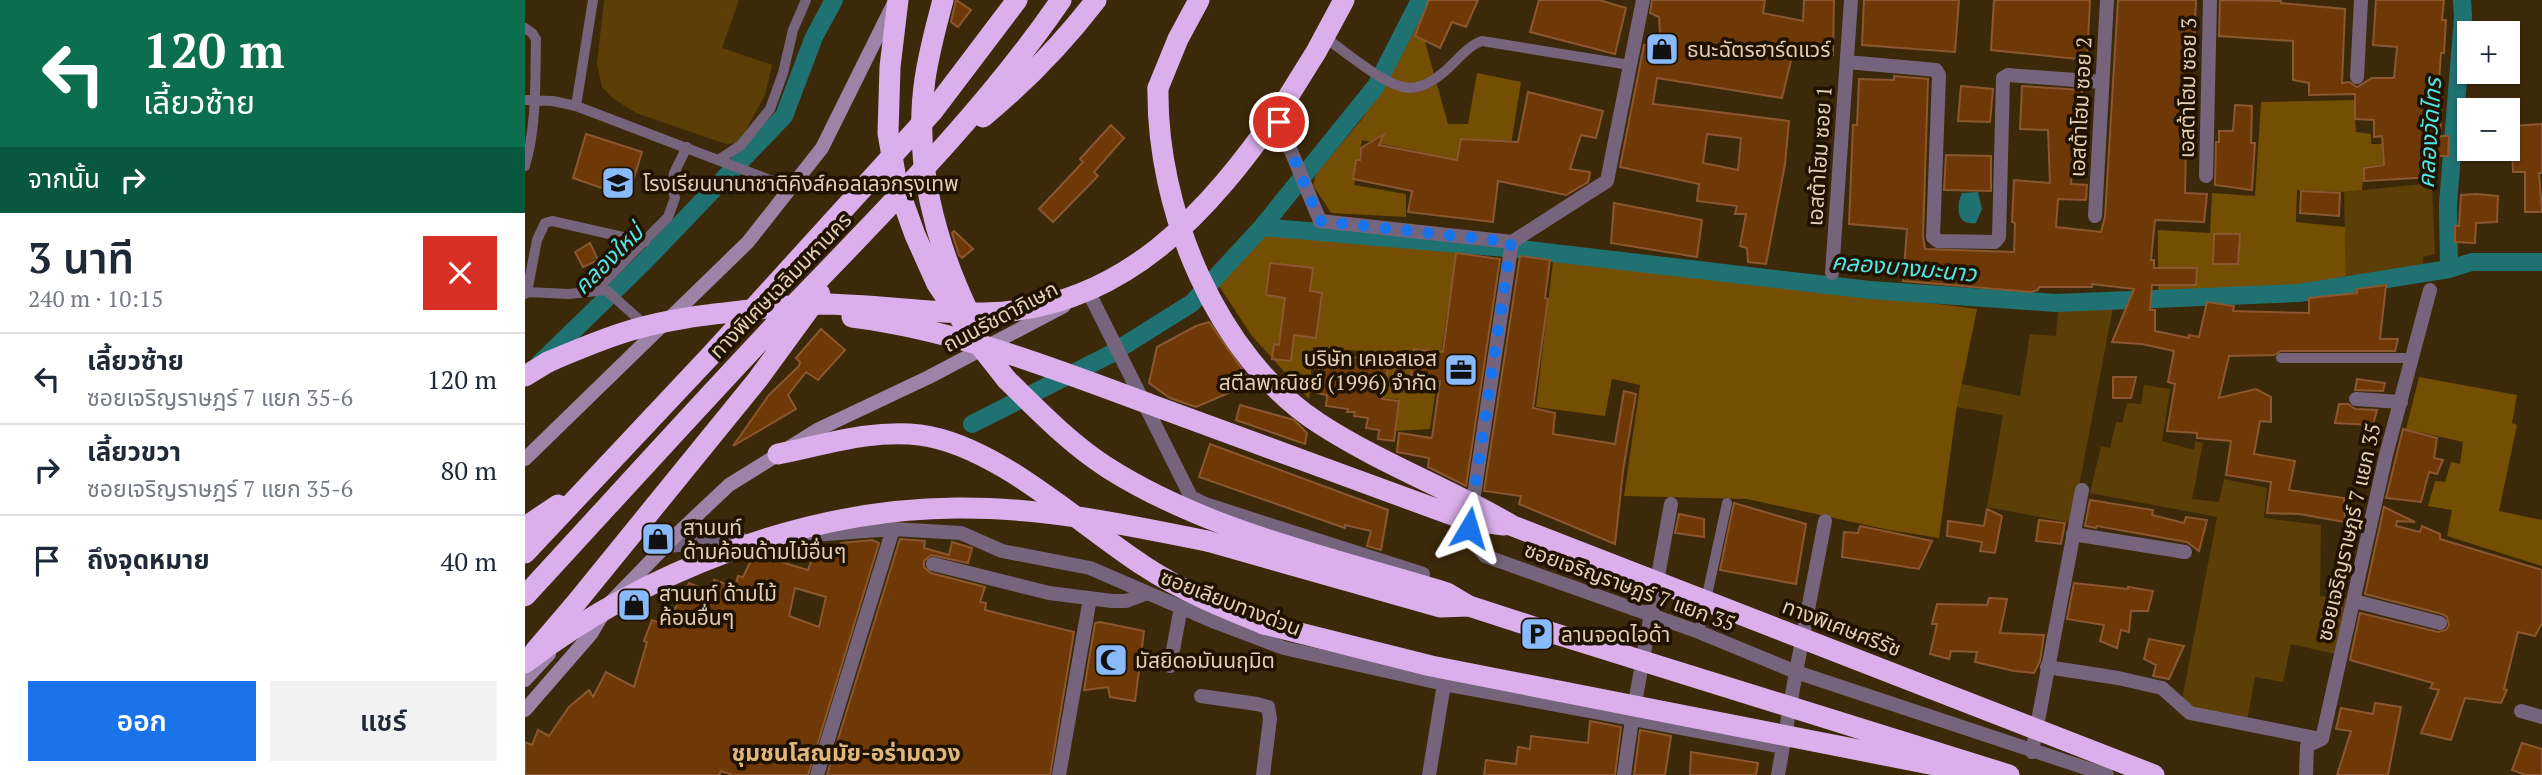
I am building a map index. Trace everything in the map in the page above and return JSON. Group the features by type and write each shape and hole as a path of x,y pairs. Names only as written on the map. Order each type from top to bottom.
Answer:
{"highway":[{"path":"883,0 881,58 888,133 897,185 926,262 952,308 1007,380 1072,442 1107,467 1197,515 1447,593 1469,606 2009,775"},
{"path":"888,133 890,67 897,0"},
{"path":"943,0 924,81 923,148 926,179 937,232 952,276 1007,380"},
{"name":"ทางพิเศษเฉลิมมหานคร","path":"525,552 712,354 933,111 1017,0"},
{"name":"ทางพิเศษเฉลิมมหานคร","path":"525,596 930,161 1036,36 1061,0"},
{"path":"930,161 1039,67 1070,34 1096,0"},
{"path":"1184,0 1162,53 1158,88 1163,159 1171,197 1188,246 1217,310 1261,372 1293,404 1319,424 1402,471 1478,505 1513,526"},
{"path":"1158,88 1175,46 1199,0"},
{"path":"525,374 548,362 634,329 680,318 821,304 964,313 1005,312 1065,298 1112,278 1144,260 1171,239 1200,212 1236,171 1310,63 1344,0"},
{"path":"525,663 758,379 862,235"},
{"path":"735,312 801,312 865,319 973,343 1466,520 1513,526"},
{"path":"778,454 879,433 921,436 964,446 1038,490 1144,566 1190,594 1264,624 1431,666 1986,775"},
{"path":"525,527 548,510 579,494"},
{"path":"525,663 561,636 620,602 738,548 826,523 876,514 955,508 1035,511 1111,521 1207,541 1440,607 1469,606"},
{"name":"ทางพิเศษศรีรัช","path":"1513,526 2154,775"}],"main road":[{"path":"525,459 748,242 822,148 897,0"},
{"name":"ถนนรัชดาภิเษก","path":"525,709 591,634 609,604 729,485 819,429 929,377 1089,293 1147,253 1218,192 1279,122 1331,42 1353,0"},
{"name":"ถนนรัชดาภิเษก","path":"525,680 580,621 609,604"}],"street":[{"path":"1279,122 1317,217 1324,223 1510,248 1607,181 1643,0"},
{"name":"เอสต้าโฮม ซอย 1","path":"1832,272 1851,0"},
{"name":"เอสต้าโฮม ซอย 2","path":"2095,216 2106,0"},
{"name":"เอสต้าโฮม ซอย 3","path":"2206,176 2210,0"},
{"path":"2357,78 2361,0"},
{"path":"1847,62 1936,70 1939,75 1933,237 1938,241 1995,242 1999,237 2003,78 2008,75 2102,82"},
{"name":"ซอยเจริญราษฎร์ 7 แยก 35","path":"1510,248 1469,528 1485,556 1699,632 1795,672 2107,775"},
{"name":"ซอยเจริญราษฎร์ 7 แยก 35","path":"2306,775 2307,746 2322,739 2386,455 2430,290"},
{"path":"1089,293 1111,333 1183,485 1196,500 1423,574"},
{"path":"2356,399 2401,402"},
{"path":"2032,752 2082,489"},
{"path":"1625,775 1632,719 1671,504"},
{"path":"1779,775 1795,672 1825,521"},
{"path":"817,775 893,529"},
{"name":"ซอยเลียบทางด่วน","path":"665,547 893,529 961,533 1002,551 1090,568 1284,648 1444,684 1783,747"},
{"path":"2073,534 2185,552"},
{"path":"933,564 1049,593 1126,601 1148,593"},
{"path":"1059,775 1090,598"},
{"path":"2354,601 2440,623"},
{"path":"1170,666 1181,607"},
{"path":"2047,667 2162,688 2190,713 2322,739"},
{"path":"1429,775 1444,684"},
{"path":"1201,696 1268,707 1270,719 1262,775"},
{"path":"2521,711 2542,717"}],"lane":[{"path":"576,106 593,0"},
{"path":"721,159 741,145 770,109 783,73 793,30 806,0"},
{"path":"525,28 536,39 530,100 530,150 525,166"},
{"path":"1331,42 1394,85 1410,88 1421,87 1441,75 1471,47 1482,41 1630,65"},
{"path":"530,100 576,106 721,159 791,188"},
{"path":"645,242 552,221 545,223 537,240 526,293 569,294 601,290 664,223 673,207 674,173 687,147"},
{"path":"601,290 655,334"},
{"path":"2281,358 2413,358"},
{"path":"1699,632 1727,503"}],"shaded area":[{"path":"604,0 739,0 722,48 772,65 765,95 739,143 726,144 636,113 614,99 602,87 597,64"},
{"path":"1428,0 1440,0 1424,38 1448,124 1468,124 1477,73 1521,82 1511,145 1465,161 1362,140 1354,185 1406,194 1406,217 1331,213 1313,185 1316,174 1362,119"},
{"path":"2354,100 2356,132 2371,134 2371,144 2382,144 2383,164 2364,167 2362,190 2297,190 2296,222 2345,227 2346,276 2293,287 2158,293 2158,230 2210,233 2212,193 2255,196 2261,102"},
{"path":"2432,183 2435,254 2423,257 2423,270 2346,276 2344,192"},
{"path":"1271,232 1456,252 1430,429 1394,431 1398,399 1378,398 1367,387 1370,352 1313,347 1309,399 1252,336 1219,286 1259,240"},
{"path":"1553,261 1823,289 1977,309 1956,412 1939,538 1889,530 1747,499 1624,496 1640,385 1612,379 1605,416 1536,407"},
{"path":"2113,308 2072,523 1987,507 2003,415 1957,407 1962,384 2020,396 2030,334 2056,336 2058,311"},
{"path":"2419,377 2517,395 2512,423 2517,425 2499,511 2542,520 2542,566 2447,536 2452,510 2428,506 2435,481 2445,482 2451,462 2460,464 2463,442 2406,429"},
{"path":"2144,385 2170,389 2162,441 2194,450 2195,441 2203,443 2192,499 2219,502 2224,479 2267,488 2264,518 2321,525 2320,596 2350,599 2335,654 2291,644 2283,682 2255,677 2247,721 2180,710 2217,517 2090,493 2101,446 2110,448 2116,422 2122,423 2127,403 2141,404"}],"water":[{"path":"1978,192 1982,209 1976,223 1969,223 1959,214 1962,193"}],"building":[{"path":"956,0 971,10 958,27 951,22"},
{"path":"1429,0 1478,0 1466,27 1452,22 1440,48 1415,36"},
{"path":"1539,0 1599,0 1626,8 1615,54 1530,32"},
{"path":"1652,0 1765,0 1763,13 1803,21 1804,0 1834,0 1833,55 1793,52 1782,98 1657,78 1653,104 1789,121 1785,164 1766,264 1748,262 1747,248 1740,246 1746,214 1735,214 1737,206 1697,201 1699,184 1620,167 1644,45 1661,49 1659,17 1650,13","holes":["1707,134 1741,138 1738,170 1703,163"]},
{"path":"1864,0 1959,0 1955,52 1862,45"},
{"path":"1994,0 2090,0 2087,60 1991,50"},
{"path":"2118,0 2196,0 2194,47 2186,46 2181,106 2187,106 2185,193 2207,194 2204,222 2155,220 2151,260 2154,260 2154,268 2197,268 2196,285 2152,285 2150,310 2155,310 2155,331 2189,338 2189,335 2199,337 2207,302 2234,306 2233,311 2309,313 2309,298 2357,293 2357,289 2386,285 2380,339 2398,339 2395,351 2281,351 2274,355 2229,356 2219,398 2256,389 2271,397 2271,422 2260,421 2254,454 2295,461 2289,490 2344,498 2345,522 2299,514 2267,513 2271,482 2226,475 2231,441 2197,438 2197,433 2167,431 2175,384 2168,382 2174,351 2142,344 2112,342 2134,289 2092,284 2092,287 2039,287 2031,292 1903,281 1907,229 1849,224 1853,125 1857,125 1859,79 1894,80 1894,76 1928,79 1923,237 1925,249 2014,252 2014,180 2050,183 2048,130 2020,129 2022,86 2082,90 2078,131 2075,130 2071,184 2087,185 2086,200 2058,199 2056,227 2101,232 2105,217"},
{"path":"2220,0 2281,1 2345,9 2342,83 2349,82 2357,87 2372,78 2394,78 2397,47 2373,45 2376,0 2444,0 2444,53 2441,53 2438,95 2442,95 2440,136 2449,136 2448,156 2435,156 2434,177 2364,181 2364,168 2384,165 2382,136 2374,137 2374,120 2355,119 2355,94 2309,95 2309,83 2293,80 2293,41 2219,36"},
{"path":"1961,86 1993,89 1990,122 1958,121"},
{"path":"1528,92 1603,111 1596,138 1581,135 1570,169 1590,172 1588,182 1566,195 1498,181 1493,222 1408,212 1412,191 1353,179 1361,148 1384,134 1379,145 1457,160 1461,139 1518,142"},
{"path":"2235,105 2252,106 2251,143 2255,143 2252,190 2215,185 2216,142 2219,142 2219,131 2233,131"},
{"path":"2542,124 2542,173 2539,173 2542,212 2525,212 2525,172 2513,172 2513,161 2520,161 2520,125"},
{"path":"1111,125 1124,138 1094,172 1098,176 1053,222 1039,209 1083,162 1080,159"},
{"path":"586,134 642,152 628,197 573,178"},
{"path":"1946,155 1991,156 1991,191 1944,190"},
{"path":"2301,191 2340,193 2339,216 2300,213"},
{"path":"2461,195 2498,196 2497,222 2476,223 2475,243 2455,242"},
{"path":"1614,203 1702,220 1697,257 1611,243"},
{"path":"954,231 973,249 962,258 952,233"},
{"path":"2214,234 2240,234 2238,264 2213,264"},
{"path":"590,243 598,260 583,267 575,252"},
{"path":"1456,253 1500,259 1466,486 1428,467 1429,458 1397,452 1399,433 1432,438 1440,381 1411,377 1414,349 1443,352"},
{"path":"1520,256 1550,260 1545,298 1548,299 1533,408 1555,413 1553,434 1615,444 1624,391 1636,394 1623,471 1615,544 1519,504 1521,496 1484,491"},
{"path":"1270,263 1313,268 1310,291 1322,293 1316,338 1294,335 1291,361 1272,359 1274,344 1279,345 1285,298 1266,295"},
{"path":"1209,322 1252,383 1196,407 1170,398 1149,383 1157,347"},
{"path":"821,329 845,350 818,380 806,372 788,395 796,409 733,446 769,395 799,366 800,362 796,358"},
{"path":"1321,353 1368,359 1367,365 1388,369 1382,399 1399,401 1394,441 1378,439 1379,430 1366,428 1368,418 1354,416 1355,412 1347,412 1348,409 1326,406 1327,395 1316,393"},
{"path":"2113,377 2136,377 2131,398 2113,398"},
{"path":"2357,379 2385,383 2383,391 2355,390"},
{"path":"2339,404 2348,404 2355,409 2377,410 2373,425 2335,423"},
{"path":"1240,405 1294,420 1307,433 1305,444 1236,420"},
{"path":"2403,429 2437,438 2434,458 2443,460 2437,474 2429,472 2421,502 2386,498"},
{"path":"1210,444 1388,510 1381,550 1367,546 1371,531 1345,525 1345,528 1199,477"},
{"path":"2090,500 2153,510 2152,515 2184,523 2186,517 2207,520 2199,551 2187,542 2085,526"},
{"path":"1734,503 1806,524 1796,584 1720,570"},
{"path":"2384,507 2415,522 2397,521 2396,526 2420,532 2422,526 2440,534 2440,539 2542,570 2542,623 2535,636 2518,632 2504,689 2507,690 2501,703 2465,698 2451,740 2421,733 2439,690 2430,688 2433,683 2350,660 2360,613 2438,632 2446,630 2449,625 2447,617 2442,614 2365,594"},
{"path":"1987,509 2002,516 1995,553 1980,551 1982,542 1947,536 1948,521 1984,526"},
{"path":"1679,514 1704,519 1704,537 1675,533"},
{"path":"2039,520 2065,523 2061,544 2036,541"},
{"path":"1860,526 1932,541 1919,569 1842,557 1844,532 1858,533"},
{"path":"900,539 925,541 924,548 949,555 952,542 972,548 968,563 931,555 924,561 924,567 931,573 985,587 980,602 986,603 985,610 1074,632 1050,775 827,775"},
{"path":"872,540 879,543 808,775 733,775 721,771 719,775 525,775 525,742 532,745 538,730 549,736 569,707 589,690 593,697 606,672 634,687 647,642 644,641 652,620 659,623 667,606 675,609 689,583 712,592 714,580 735,587 738,576 743,577 752,558 777,550 774,560 808,570 815,551 834,556 841,543","holes":["795,588 826,597 819,627 789,616"]},
{"path":"2074,583 2153,591 2148,611 2131,611 2129,632 2121,630 2117,648 2100,641 2104,625 2067,619"},
{"path":"1989,598 2007,599 2000,633 2044,635 2040,661 2034,673 1975,662 1977,652 1951,651 1949,659 1930,654 1937,624 1932,624 1937,604 1987,605"},
{"name":"มัสยิดอมันนฤมิต","path":"1095,623 1144,631 1135,701 1110,697 1108,687 1084,690"},
{"path":"2149,639 2184,646 2169,679 2153,676 2156,665 2144,659"},
{"path":"2375,703 2401,707 2388,775 2337,775 2351,731 2336,729 2341,708 2373,714"},
{"path":"1590,721 1621,727 1615,775 1484,775 1486,760 1516,764 1518,747 1530,749 1531,736 1588,743"},
{"path":"1640,730 1671,736 1665,775 1634,775"},
{"path":"2522,743 2542,749 2542,775 2526,775 2512,770"},
{"path":"1691,752 1758,763 1756,775 1690,775"}],"waterway":[{"name":"คลองใหม่","path":"540,363 644,262 784,116 814,37 834,0"},
{"path":"972,424 1109,355 1192,303 1262,227 1376,86 1420,0"},
{"name":"คลองวัดไทร","path":"2449,269 2448,204 2463,17 2462,0"},
{"name":"คลองบางมะนาว","path":"1262,227 1528,250 1870,290 2056,303 2299,293 2449,269 2472,262 2542,262"}],"place":[{"name":"ธนะฉัตรฮาร์ดแวร์","path":"1662,49"},
{"name":"โรงเรียนนานาชาติคิงส์คอลเลจกรุงเทพ","path":"618,183"},
{"name":"บริษัท เคเอสเอส สตีลพาณิชย์ (1996) จำกัด","path":"1461,370"},
{"name":"สานนท์ ด้ามค้อนด้ามไม้อื่นๆ","path":"658,539"},
{"name":"สานนท์ ด้ามไม้ ค้อนอื่นๆ","path":"634,605"},
{"name":"ลานจอดไอด้า","path":"1537,634"},
{"name":"มัสยิดอมันนฤมิต","path":"1111,660"}],"district":[{"name":"ชุมชนโสณมัย-อร่ามดวง","path":"846,752"}],"route":[{"path":"1279,122 1320,221 1511,242 1469,528"}]}
